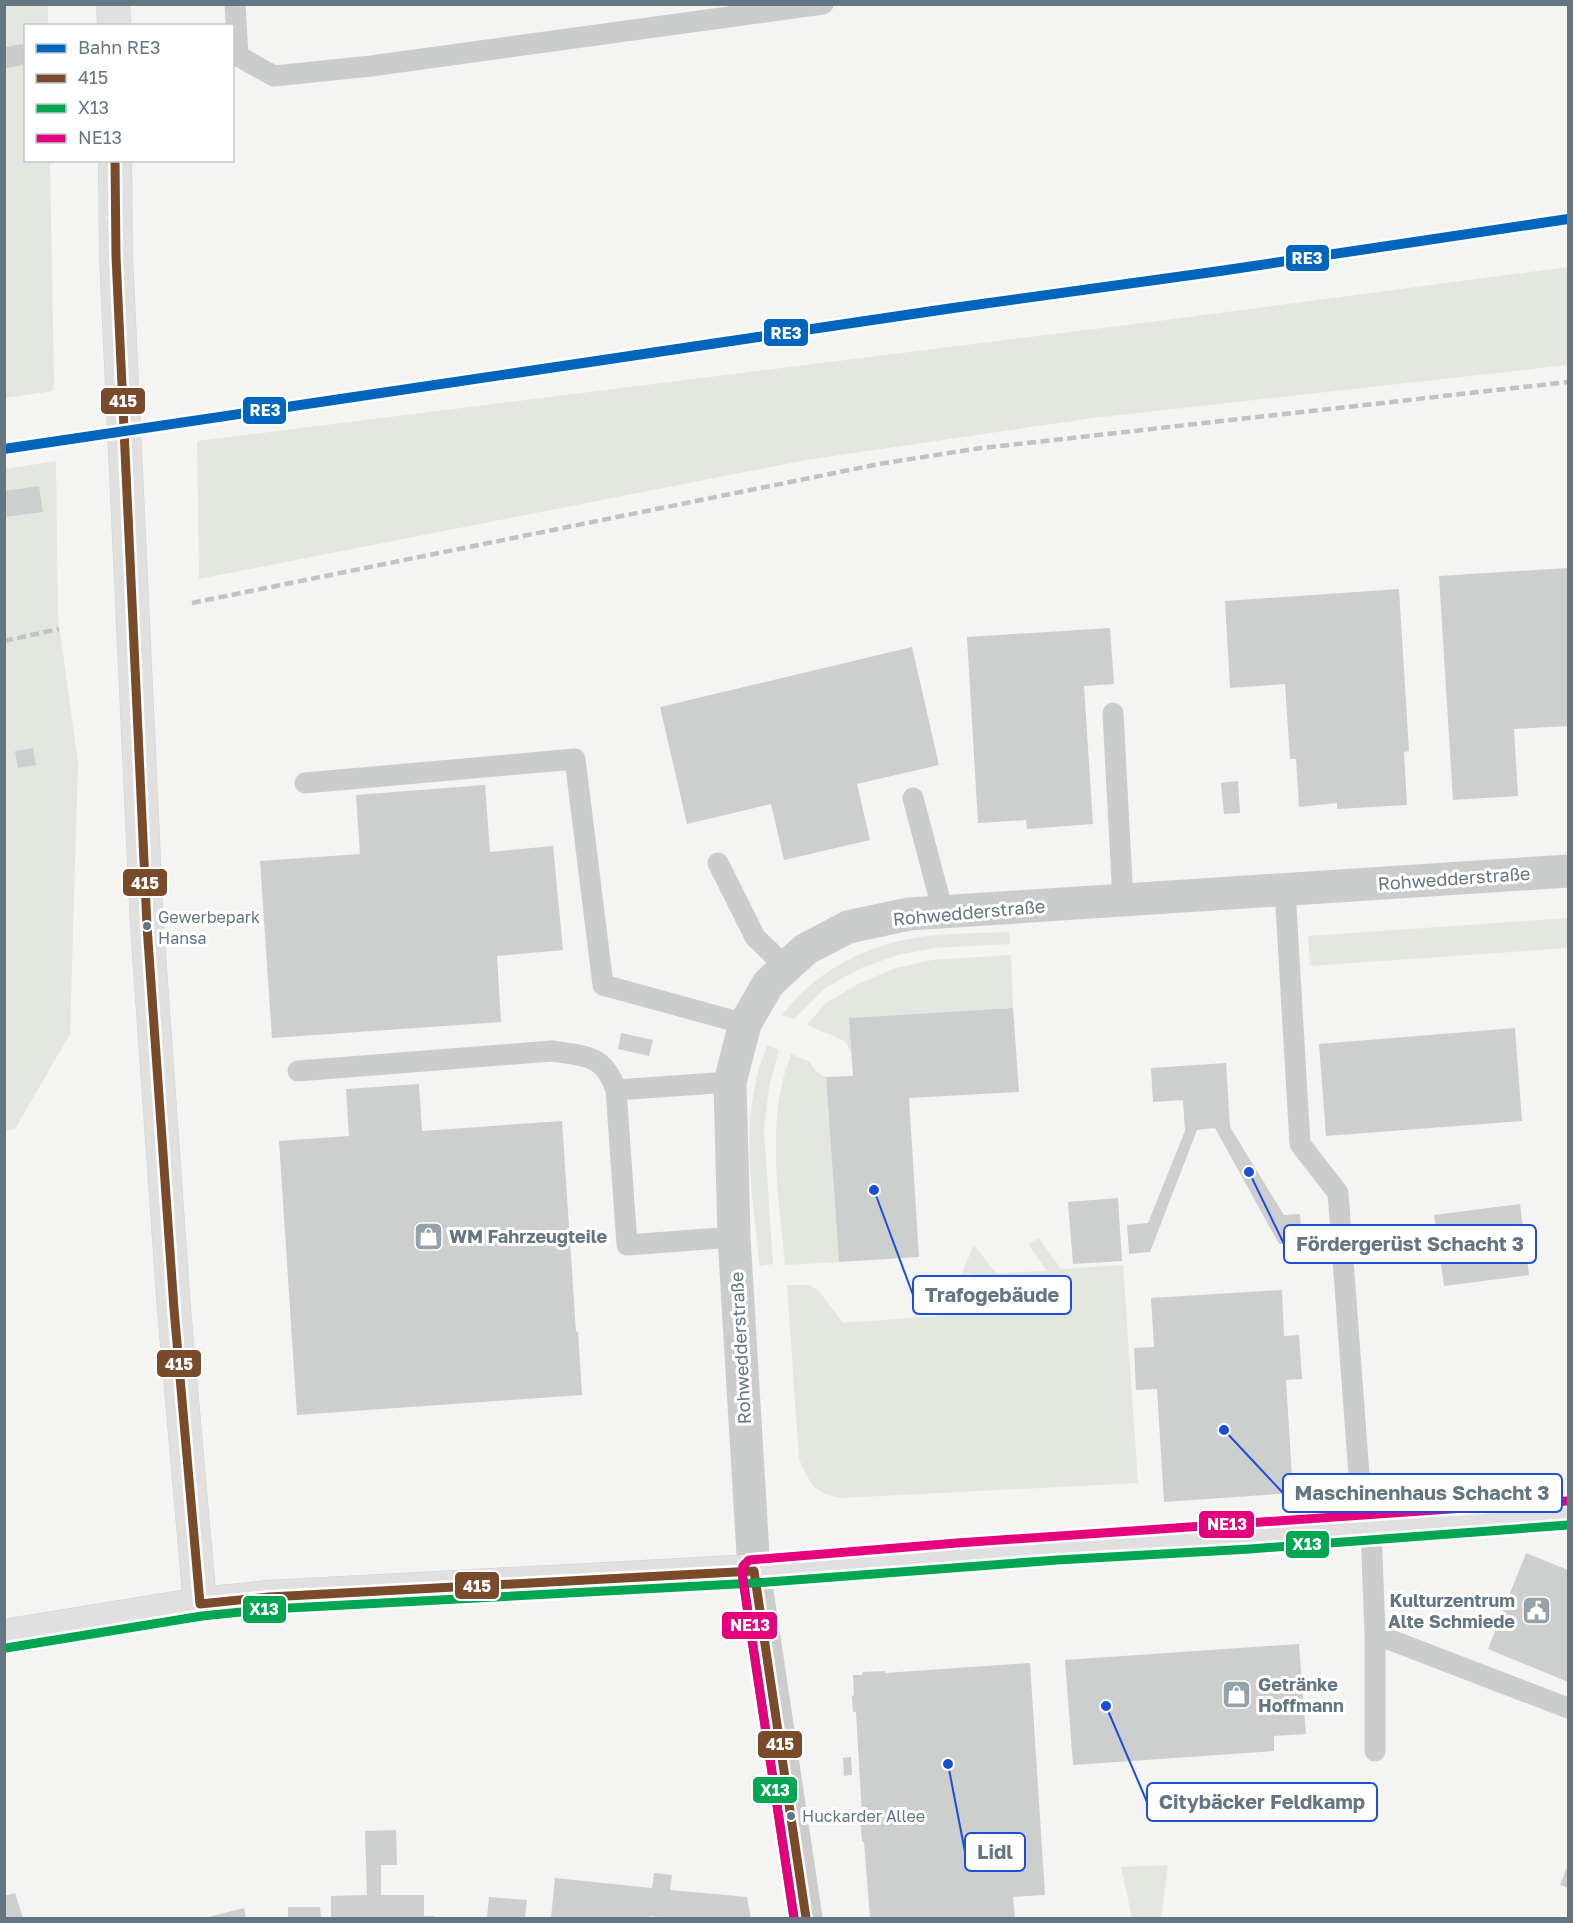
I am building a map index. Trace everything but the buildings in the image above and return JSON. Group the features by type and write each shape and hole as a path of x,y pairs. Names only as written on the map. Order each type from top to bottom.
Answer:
{"main road":[{"path":"113,4 114,24"},
{"path":"115,162 116,256 147,926 175,1320 200,1604"},
{"path":"4,1636 200,1604 291,1596 754,1571 1569,1513"}],"street":[{"name":"Rohwedderstraße","path":"806,1918 754,1571 734,1238 730,1082 745,1024 768,984 806,949 848,927 909,914 1569,871"}],"lane":[{"path":"235,4 238,56 274,76 371,66 823,4"},
{"path":"4,58 24,54"},
{"path":"1113,712 1123,901"},
{"path":"304,783 575,759 603,985 745,1024"},
{"path":"914,798 943,912"},
{"path":"718,863 755,937 786,967"},
{"path":"1285,890 1300,1144 1338,1192 1375,1634 1376,1752"},
{"path":"298,1071 552,1051 587,1056 602,1064 616,1090 627,1245 734,1238"},
{"path":"616,1090 730,1082"},
{"path":"1375,1634 1569,1708"}],"shaded area":[{"path":"4,5 48,5 48,24 24,24 24,162 50,162 54,382 53,391 5,398"},
{"path":"1568,267 1568,365 1093,418 806,460 199,579 197,441 1151,322"},
{"path":"56,461 58,617 78,763 70,1034 15,1129 5,1131 5,469"},
{"path":"1568,918 1568,948 1310,966 1308,936"},
{"path":"1009,932 1010,944 934,948 898,955 861,968 825,988 794,1019 782,1015 813,983 850,959 870,950 914,938 936,935"},
{"path":"1011,955 1013,1008 850,1018 851,1054 845,1041 807,1025 826,1003 858,984 896,968 932,960"},
{"path":"767,1045 779,1050 769,1087 764,1130 773,1264 760,1266 750,1171 750,1123 757,1076"},
{"path":"791,1054 810,1062 816,1072 826,1077 839,1262 785,1265 777,1186 776,1132 783,1079"},
{"path":"1039,1238 1061,1269 1123,1265 1138,1483 842,1498 825,1493 814,1486 799,1459 787,1285 809,1285 819,1291 843,1323 976,1313 972,1274 961,1275 974,1245 996,1273 1047,1271 1028,1244"},
{"path":"1168,1865 1161,1918 1132,1918 1121,1867"}],"railway":[{"path":"192,603 879,464 974,449 1568,382"},
{"path":"4,641 59,629"}],"rail line":[{"name":"RE3","path":"4,449 1568,219"}],"transit line":[{"name":"415","path":"115,162 116,256 147,926 174,1309 200,1604"},
{"name":"NE13","path":"794,1918 742,1573 743,1566 749,1560 957,1543 1567,1501"},
{"name":"X13","path":"6,1648 202,1616 270,1609 755,1583 1568,1525"},
{"name":"415","path":"754,1571 806,1918"},
{"name":"415","path":"200,1604 269,1597 754,1571"},
{"name":"X13","path":"742,1573 794,1918"}],"place":[{"name":"Gewerbepark Hansa","path":"147,926"},
{"name":"Fördergerüst Schacht 3","path":"1249,1172"},
{"name":"Trafogebäude","path":"874,1190"},
{"name":"WM Fahrzeugteile","path":"428,1236"},
{"name":"Maschinenhaus Schacht 3","path":"1224,1430"},
{"name":"Kulturzentrum Alte Schmiede","path":"1536,1610"},
{"name":"Getränke Hoffmann","path":"1237,1694"},
{"name":"Citybäcker Feldkamp","path":"1106,1706"},
{"name":"Lidl","path":"948,1764"},
{"name":"Huckarder Allee","path":"791,1816"}]}
